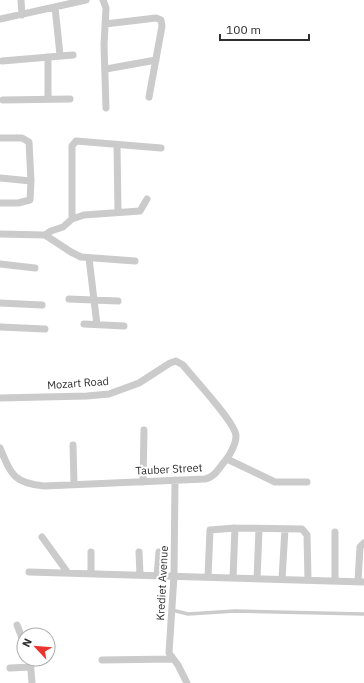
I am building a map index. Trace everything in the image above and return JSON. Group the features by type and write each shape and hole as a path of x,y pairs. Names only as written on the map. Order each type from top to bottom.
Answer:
{"street":[{"path":"21,0 22,15"},
{"path":"0,19 86,0"},
{"path":"103,0 106,8 104,45 106,69 106,108"},
{"path":"55,7 60,55"},
{"path":"105,24 156,18 160,19 162,22 149,97"},
{"path":"2,61 73,55"},
{"path":"48,57 48,98"},
{"path":"106,69 156,60"},
{"path":"3,100 48,98 70,99"},
{"path":"0,138 22,138 29,142 31,181 30,200 18,203 0,203"},
{"path":"72,219 73,143 76,140 161,148"},
{"path":"117,145 118,212"},
{"path":"0,178 31,181"},
{"path":"45,235 51,231 63,227 72,219 84,215 140,211 147,199"},
{"path":"0,234 45,235 71,252 89,258 135,260"},
{"path":"89,258 97,325"},
{"path":"0,264 35,268"},
{"path":"69,299 118,301"},
{"path":"0,303 42,305"},
{"path":"84,324 124,326"},
{"path":"0,327 45,329"},
{"name":"Mozart Road","path":"0,398 109,394 139,383 174,361"},
{"name":"Tauber Street","path":"0,448 8,466 16,478 28,484 44,486 210,478 227,459 236,441 237,434 233,426 183,365 174,361"},
{"path":"144,430 144,482"},
{"path":"73,446 74,484"},
{"path":"227,459 266,480 275,482 307,482"},
{"name":"Krediet Avenue","path":"175,480 174,576 169,647 172,659 178,665 187,683"},
{"path":"208,577 210,530 235,528 302,529 305,531 308,580"},
{"path":"233,578 235,528"},
{"path":"257,579 259,529"},
{"path":"282,579 285,529"},
{"path":"335,532 335,581"},
{"path":"42,537 68,574"},
{"path":"29,572 361,582 360,547 364,543"},
{"path":"91,552 91,574"},
{"path":"139,552 140,575"},
{"path":"157,576 159,552"},
{"path":"102,660 172,659"},
{"path":"10,668 31,667 32,683"}],"lane":[{"path":"172,610 188,614 235,611 364,614"}]}
